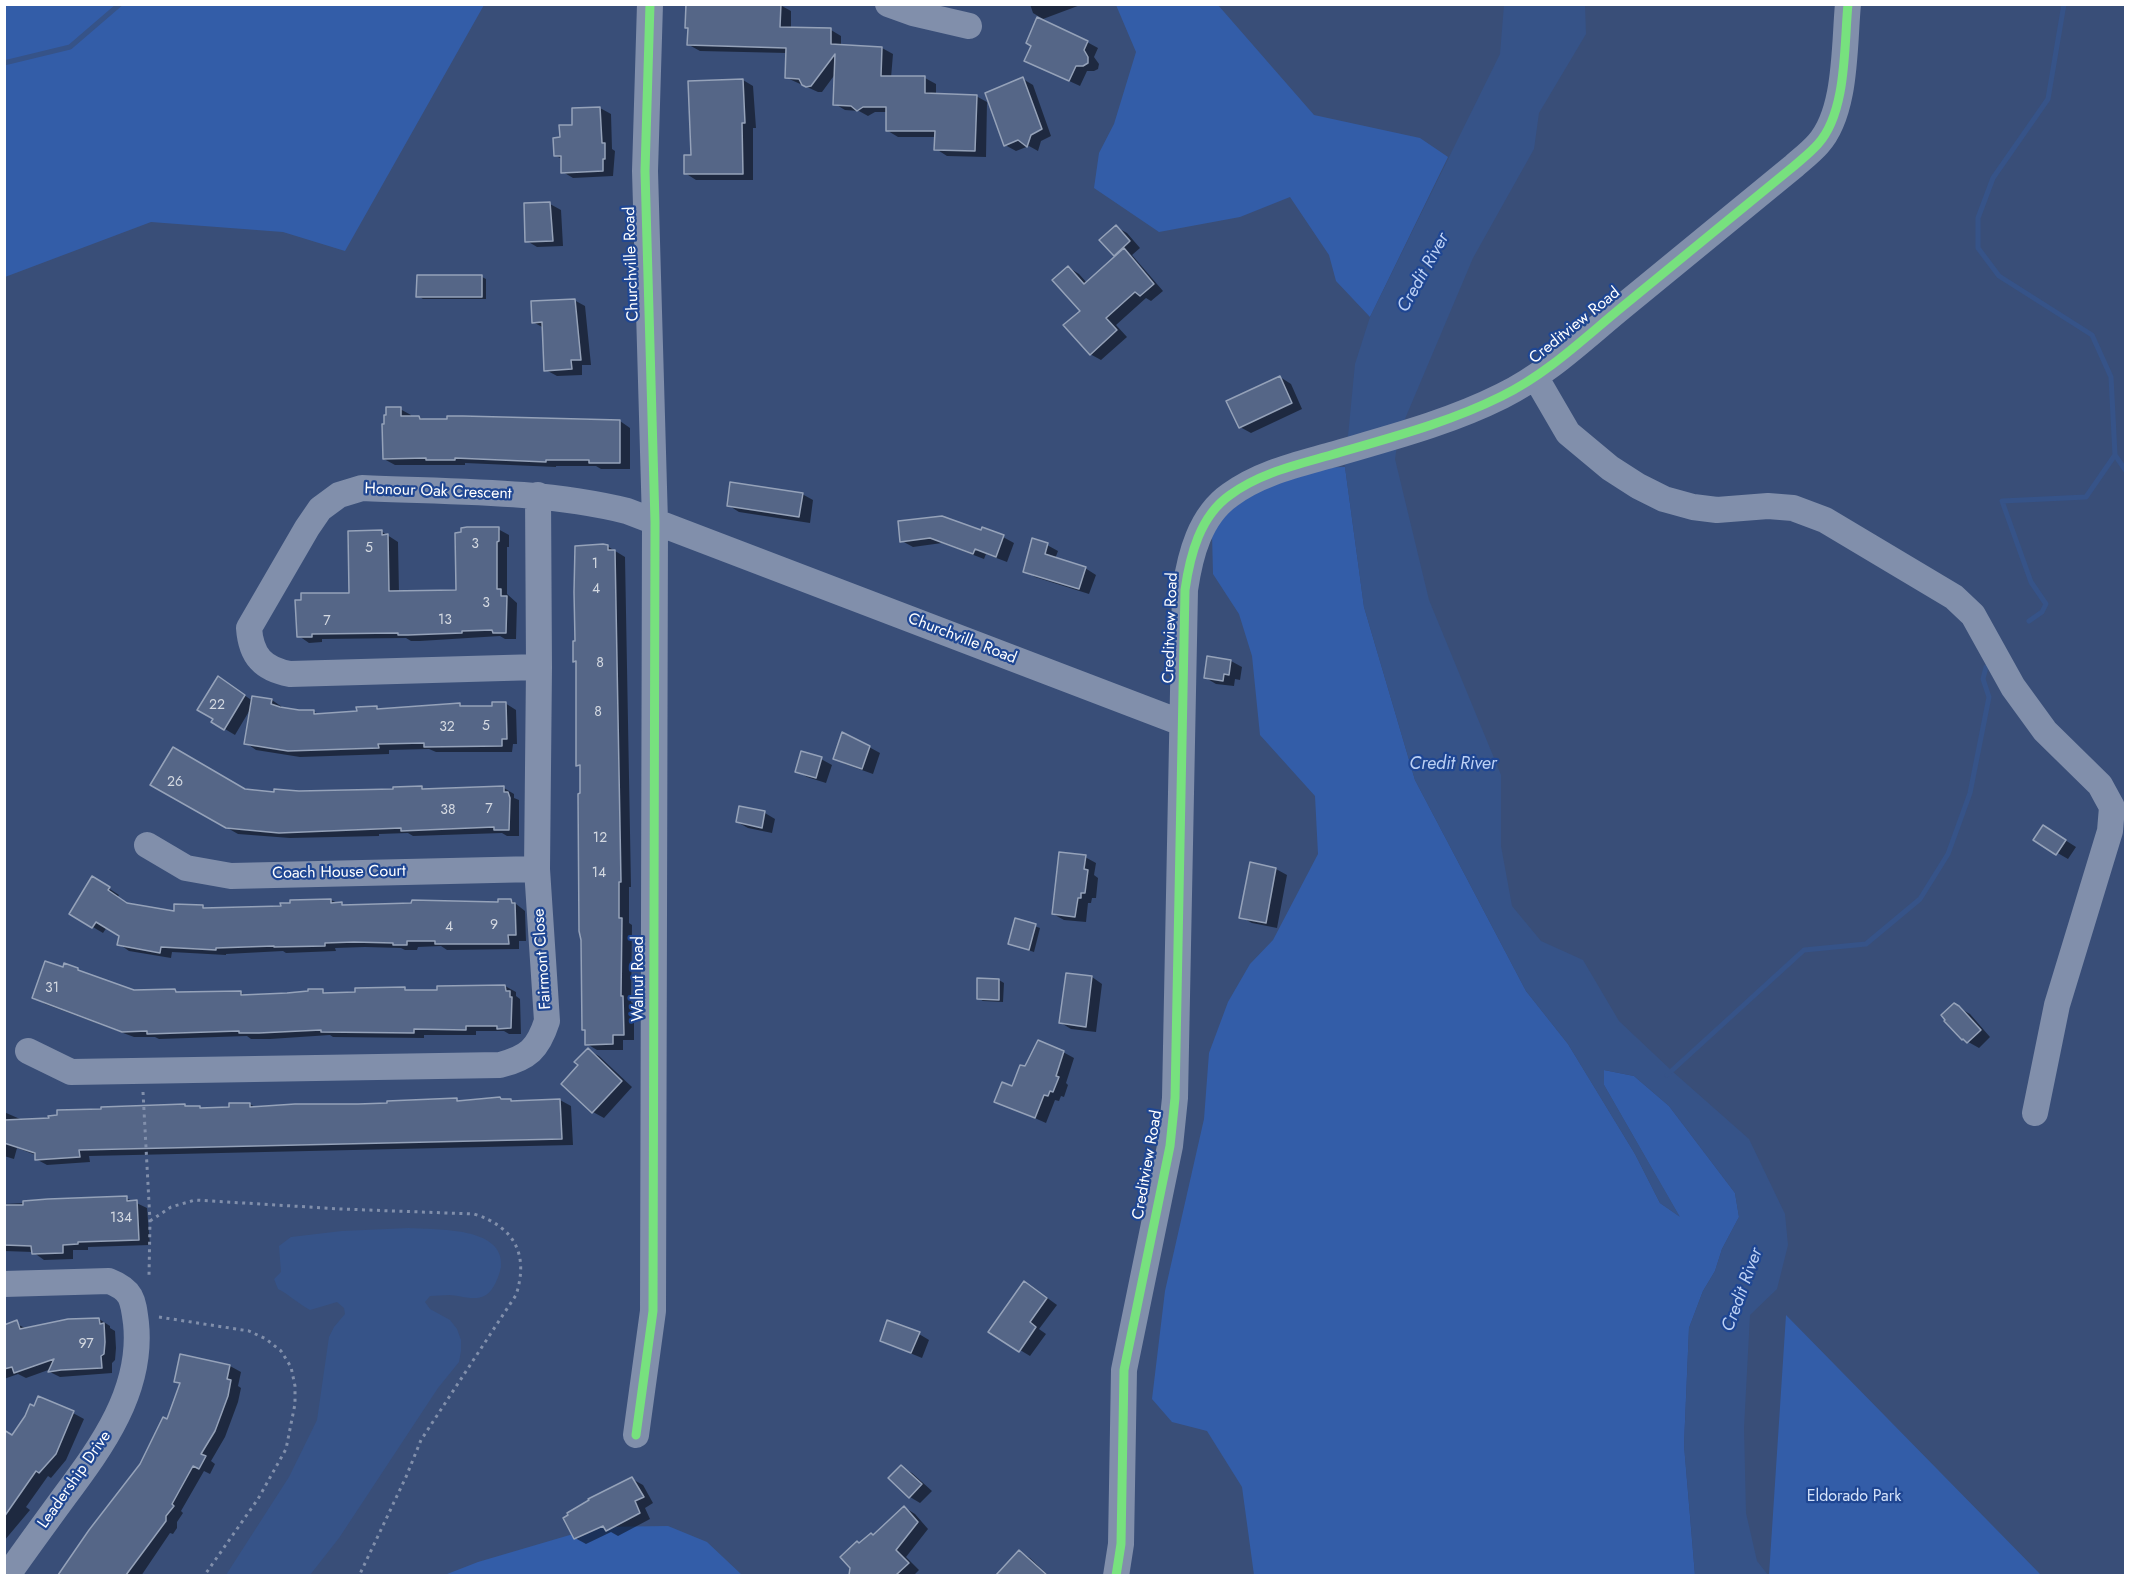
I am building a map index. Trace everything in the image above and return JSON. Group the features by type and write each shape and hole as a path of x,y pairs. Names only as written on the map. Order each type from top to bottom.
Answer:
{"street":[{"name":"Churchville Road","path":"650,4 645,171 655,522 1182,723"},
{"path":"888,4 913,13 969,26"},
{"name":"Creditview Road","path":"1116,1575 1121,1544 1124,1370 1170,1146 1174,1098 1185,590 1188,566 1205,523 1213,509 1253,480 1280,469 1426,427 1482,406 1536,378 1818,144 1829,126 1837,103 1842,77 1848,4"},
{"path":"1536,378 1568,433 1610,468 1638,486 1664,499 1693,507 1717,510 1768,506 1794,508 1825,520 1954,597 1973,615 2013,687 2045,731 2100,785 2112,807 2110,831 2057,1005 2035,1113"},
{"name":"Honour Oak Crescent","path":"539,667 290,674 277,671 260,660 250,642 249,628 320,509 339,495 362,488 538,495 594,503 655,522"},
{"name":"Fairmont Close","path":"28,1051 71,1072 500,1065 517,1061 532,1051 542,1038 547,1021 537,869 538,495"},
{"name":"Walnut Road","path":"636,1435 653,1311 655,522"},
{"name":"Coach House Court","path":"147,845 186,868 231,876 537,869"},
{"name":"Leadership Drive","path":"4,1284 109,1281 122,1286 129,1293 133,1303 136,1328 132,1371 124,1403 113,1425 83,1472 7,1575"}],"path":[{"path":"142,1071 150,1221 149,1276"},
{"path":"150,1221 171,1207 195,1200 474,1214 491,1219 505,1230 516,1244 521,1261 521,1278 516,1295 421,1440 406,1477 359,1575"},
{"path":"159,1317 249,1331 266,1339 291,1367 295,1386 295,1404 286,1449 258,1499 204,1575"}],"green space":[{"path":"5,4 484,5 345,251 283,232 151,222 5,277"},
{"path":"1116,5 1218,5 1314,115 1420,138 1448,157 1370,317 1336,281 1329,255 1290,197 1240,217 1159,232 1094,188 1099,153 1114,124 1136,52"},
{"path":"1345,467 1364,607 1415,780 1526,991 1568,1044 1635,1154 1660,1203 1679,1216 1604,1085 1604,1070 1634,1076 1669,1106 1735,1193 1739,1217 1722,1249 1715,1271 1703,1291 1689,1328 1684,1445 1695,1575 1254,1575 1242,1487 1207,1431 1172,1422 1152,1399 1165,1291 1204,1119 1209,1053 1228,1002 1250,964 1273,940 1318,854 1315,796 1260,735 1252,656 1239,614 1213,574 1212,533 1233,486 1266,469"},
{"name":"Eldorado Park","path":"1786,1315 2041,1575 1769,1575"},
{"path":"668,1526 707,1542 742,1575 442,1576 478,1562 597,1527"}],"water":[{"name":"Credit River","path":"1504,5 1585,5 1586,34 1539,113 1534,149 1473,258 1399,433 1395,459 1429,600 1501,775 1501,846 1512,906 1541,941 1583,960 1619,1021 1749,1139 1785,1214 1788,1245 1777,1289 1750,1315 1744,1428 1746,1513 1757,1561 1768,1575 1695,1575 1684,1445 1689,1328 1703,1291 1715,1271 1722,1249 1739,1217 1735,1193 1669,1106 1634,1076 1604,1070 1604,1085 1680,1217 1660,1203 1635,1154 1568,1044 1526,991 1415,780 1364,607 1345,467 1355,364 1370,317 1500,54"},
{"path":"409,1228 451,1230 481,1237 492,1244 499,1254 501,1267 499,1274 494,1286 486,1295 472,1298 449,1295 430,1296 425,1302 430,1309 450,1320 457,1329 461,1340 459,1362 438,1388 339,1538 310,1575 226,1575 289,1477 317,1420 329,1337 345,1314 344,1308 337,1302 310,1310 278,1289 274,1279 281,1272 279,1246 291,1237 342,1231"}],"building":[{"path":"686,4 781,4 780,27 831,28 831,44 882,47 881,76 925,76 925,93 977,95 975,151 934,150 935,131 886,131 886,107 863,107 857,111 851,106 833,105 835,54 811,86 806,87 799,79 785,78 786,48 687,45"},
{"path":"1037,17 1088,41 1084,50 1088,63 1076,66 1069,81 1024,61 1031,46 1026,43"},
{"path":"1023,77 1042,129 1031,135 1027,147 1018,140 1004,146 985,93"},
{"path":"743,79 745,123 742,123 743,174 684,174 684,155 691,155 688,81"},
{"path":"600,107 602,143 605,143 603,171 561,173 561,156 554,156 553,138 560,137 559,125 572,125 572,108"},
{"path":"550,202 553,241 525,242 524,203"},
{"path":"1116,225 1130,241 1114,256 1099,240"},
{"path":"1124,248 1154,284 1140,296 1135,292 1106,318 1117,330 1090,355 1063,325 1080,311 1052,280 1068,266 1084,284"},
{"path":"417,275 482,275 482,297 416,297"},
{"path":"575,299 581,360 571,360 572,369 544,371 542,322 532,323 531,301"},
{"path":"1280,376 1292,403 1239,428 1226,401"},
{"path":"386,407 401,407 401,416 419,416 420,419 447,419 447,416 463,416 620,420 620,463 589,463 589,460 546,460 546,462 455,458 455,460 383,459 382,424 384,424"},
{"path":"730,482 803,493 799,517 727,506"},
{"path":"942,516 981,530 982,527 1004,535 996,557 975,549 973,554 930,538 900,542 898,521"},
{"path":"467,527 499,527 497,589 501,589 501,596 507,596 506,633 493,633 492,630 408,635 398,635 398,633 312,634 312,637 297,637 295,600 301,600 301,593 349,593 348,531 382,530 382,535 388,534 389,591 456,590 455,533"},
{"path":"1032,538 1048,543 1045,554 1086,567 1079,589 1023,572"},
{"path":"608,545 608,550 615,550 621,882 619,882 619,918 622,918 621,996 623,996 624,1035 613,1035 613,1044 585,1045 585,1030 582,1030 579,931 578,794 580,793 580,765 576,766 576,661 573,662 575,546"},
{"path":"1207,656 1231,660 1229,675 1224,674 1223,681 1204,678"},
{"path":"218,676 245,695 224,730 211,722 213,719 197,710"},
{"path":"252,696 272,699 271,704 280,707 314,710 314,714 357,711 356,707 377,706 377,709 460,703 460,706 492,706 492,702 506,702 507,739 502,739 502,746 424,747 424,743 378,744 379,748 288,751 244,744"},
{"path":"842,732 870,746 862,769 833,759"},
{"path":"173,747 245,789 274,792 274,789 299,791 393,789 393,787 422,786 422,789 504,786 504,792 508,792 510,798 509,830 494,830 494,827 401,831 401,828 279,833 226,828 150,785"},
{"path":"801,751 822,757 816,778 795,772"},
{"path":"739,806 765,811 762,828 736,822"},
{"path":"2043,825 2066,840 2056,855 2033,840"},
{"path":"1059,852 1086,855 1084,869 1088,870 1085,893 1081,893 1081,898 1078,898 1075,917 1052,914"},
{"path":"1250,862 1276,868 1266,923 1239,918"},
{"path":"92,876 110,887 108,890 127,903 174,911 174,904 203,905 203,908 281,906 280,903 290,903 290,900 331,899 331,903 342,902 342,905 411,903 412,900 498,902 498,899 511,899 512,903 515,903 516,935 508,935 509,944 435,944 435,941 407,941 407,945 393,945 393,943 354,942 325,943 325,946 216,948 216,950 161,947 160,953 117,945 119,936 96,922 92,928 69,914"},
{"path":"1015,918 1036,924 1029,950 1008,944"},
{"path":"45,961 63,967 64,963 134,990 241,991 241,995 287,993 308,991 308,989 323,989 323,993 355,992 355,988 405,987 405,990 437,990 437,986 505,985 506,991 510,991 510,997 512,997 511,1028 466,1026 466,1030 414,1029 414,1033 321,1032 321,1030 259,1033 239,1033 239,1031 147,1034 147,1031 122,1032 32,998"},
{"path":"1066,973 1092,976 1086,1027 1059,1023"},
{"path":"977,978 999,979 999,1000 977,999"},
{"path":"1954,1003 1981,1030 1967,1043 1944,1021 1941,1015"},
{"path":"1038,1040 1064,1051 1056,1076 1059,1077 1053,1092 1050,1091 1048,1096 1044,1095 1035,1118 994,1102 1002,1082 1012,1086 1020,1065 1025,1066"},
{"path":"588,1048 622,1081 592,1113 561,1084 578,1065 574,1062"},
{"path":"500,1097 511,1099 511,1101 560,1099 562,1139 79,1150 80,1157 35,1160 35,1153 4,1143 4,1120 49,1118 48,1116 57,1115 57,1110 185,1104 185,1106 200,1106 200,1108 229,1107 229,1103 250,1103 250,1107 358,1104 457,1098 457,1101"},
{"path":"127,1196 127,1201 137,1200 139,1240 78,1242 78,1244 63,1245 63,1253 32,1254 31,1246 4,1245 4,1205 23,1205 23,1201 48,1199"},
{"path":"1024,1281 1047,1298 1030,1322 1036,1327 1019,1352 988,1332"},
{"path":"99,1318 100,1324 104,1323 105,1342 104,1354 101,1356 102,1368 48,1372 54,1359 14,1373 12,1367 4,1369 4,1325 17,1320 20,1329 68,1319"},
{"path":"887,1320 920,1332 911,1353 880,1341"},
{"path":"180,1354 230,1365 227,1379 231,1380 228,1396 215,1431 201,1454 206,1456 199,1469 193,1466 172,1504 174,1506 166,1516 166,1521 126,1575 58,1575 89,1530 140,1464 163,1417 167,1419 180,1383 174,1382"},
{"path":"38,1396 74,1411 56,1454 39,1473 36,1471 4,1517 4,1430 12,1435 30,1404 34,1406"},
{"path":"901,1465 922,1484 909,1498 888,1478"},
{"path":"632,1477 644,1497 635,1501 640,1513 606,1531 603,1526 574,1539 563,1518 568,1515 567,1513 588,1499"},
{"path":"904,1506 918,1522 896,1550 909,1563 896,1575 849,1575 850,1568 840,1557 857,1541 859,1543 871,1533 873,1535"},
{"path":"1019,1550 1047,1575 996,1575"}],"waterway":[{"path":"4,63 70,47 120,4"},
{"path":"2064,4 2048,99 1993,178 1978,218 1978,248 1999,276 2092,335 2111,377 2115,455 2126,471"},
{"path":"2029,621 2042,612 2046,604 2031,582 2002,501 2086,497 2115,455"},
{"path":"1667,1075 1804,950 1866,944 1920,899 1948,854 1970,793 1989,697 1983,679 1986,667"}],"cycle path":[{"path":"636,1435 653,1311 655,522 645,171 650,4"},
{"path":"1116,1576 1121,1544 1124,1370 1170,1146 1175,1098 1185,590 1198,537 1211,514 1230,495 1242,487 1292,466 1418,429 1482,406 1534,377 1579,343 1818,144 1827,130 1839,96 1848,4"}]}
